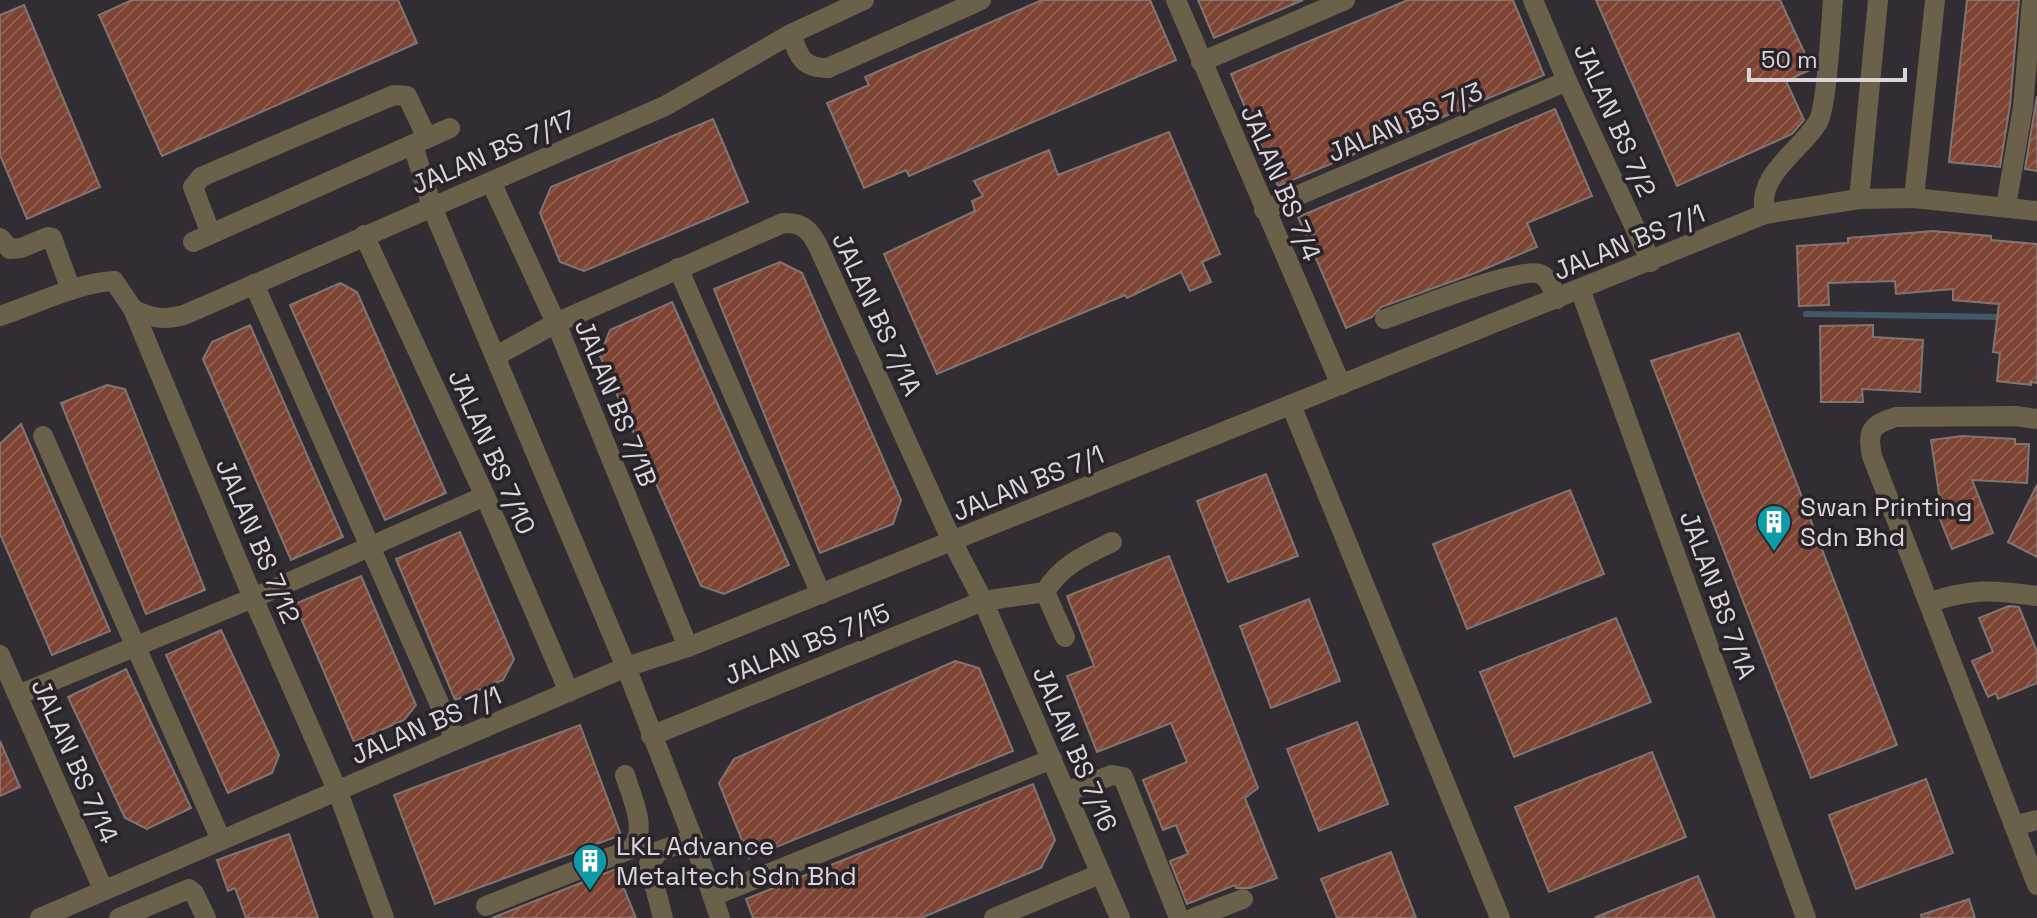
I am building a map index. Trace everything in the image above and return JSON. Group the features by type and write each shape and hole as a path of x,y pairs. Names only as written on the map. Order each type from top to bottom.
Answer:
{"street":[{"name":"JALAN BS 7/17","path":"133,309 147,317 165,320 184,315 665,106 791,34 864,0"},
{"path":"791,34 804,62 814,68 828,68 981,0"},
{"name":"JALAN BS 7/4","path":"1176,0 1341,385"},
{"path":"1201,62 1345,0"},
{"name":"JALAN BS 7/2","path":"1533,0 1651,262"},
{"path":"1765,214 1764,191 1771,177 1808,138 1821,117 1833,0"},
{"path":"1859,199 1878,0"},
{"path":"1914,198 1935,0"},
{"path":"2006,206 2023,107 2032,0"},
{"name":"JALAN BS 7/3","path":"1264,210 1567,81"},
{"path":"450,128 420,141 202,238 193,187 201,177 394,95 407,96 420,141 432,207 626,667 693,839 720,918"},
{"name":"JALAN BS 7/1B","path":"491,182 556,323 688,647"},
{"name":"JALAN BS 7/1","path":"40,918 626,667 688,647 1765,214 1859,199 1914,198 2037,211"},
{"name":"JALAN BS 7/1A","path":"496,356 556,323 783,223 805,227 818,246 952,541"},
{"name":"JALAN BS 7/10","path":"364,235 485,496 569,692"},
{"path":"0,238 10,249 52,238 71,290 0,316"},
{"path":"678,268 821,594"},
{"path":"1385,319 1510,276 1532,273 1542,275 1550,282 1557,299"},
{"name":"JALAN BS 7/12","path":"71,290 114,281 133,309 253,598 338,792 384,918"},
{"path":"254,284 455,739"},
{"name":"JALAN BS 7/1A","path":"1580,289 1806,918"},
{"path":"1291,405 1500,918"},
{"path":"2037,419 2015,416 1896,417 1873,428 1869,435 1872,456 2037,885"},
{"path":"43,436 221,840"},
{"path":"18,695 253,598 485,496"},
{"name":"JALAN BS 7/16","path":"952,541 983,601 1120,918"},
{"path":"1065,637 1045,592 1066,565 1112,542"},
{"path":"1930,602 1960,592 1993,590 2037,596"},
{"name":"JALAN BS 7/15","path":"651,736 983,601 1045,592"},
{"name":"JALAN BS 7/14","path":"0,655 103,889"},
{"path":"713,896 1052,759"},
{"path":"625,775 663,918"},
{"path":"1066,792 1112,775 1123,777 1179,918"},
{"path":"2014,826 2037,820"},
{"path":"486,906 621,855 666,848 693,839"},
{"path":"994,918 1100,874"},
{"path":"119,918 186,889 194,893 206,918"},
{"path":"1193,918 1243,899"}],"building":[{"path":"132,0 398,0 417,43 162,156 99,15"},
{"path":"1042,0 1150,0 1176,60 909,176 906,170 864,188 827,103 869,85 865,77"},
{"path":"1198,0 1303,0 1214,38"},
{"path":"1408,0 1513,0 1544,75 1278,186 1231,74"},
{"path":"1596,0 1780,0 1812,69 1786,81 1804,120 1792,134 1677,186"},
{"path":"1967,0 2019,0 2010,105 2000,167 1949,162"},
{"path":"24,5 100,187 27,219 0,155 0,15"},
{"path":"2037,96 2037,171 2025,169"},
{"path":"1555,109 1592,196 1527,223 1537,247 1381,307 1372,317 1346,328 1298,217"},
{"path":"713,119 748,202 584,271 560,262 540,213 551,187"},
{"path":"1169,132 1220,254 1202,262 1211,282 1190,291 1181,272 1127,298 1125,295 937,374 884,254 975,211 972,201 983,196 974,181 1049,150 1058,175"},
{"path":"1933,231 2037,244 2037,383 1997,381 2000,353 1993,352 1999,304 1953,300 1953,289 1896,294 1895,281 1828,283 1829,305 1799,306 1797,246 1848,243 1848,238"},
{"path":"780,262 802,273 901,500 893,524 820,553 714,289"},
{"path":"340,283 357,292 446,493 385,520 290,305"},
{"path":"672,302 789,565 724,594 701,586 600,356 610,330"},
{"path":"250,325 343,537 291,560 203,359 212,342"},
{"path":"1873,325 1873,337 1923,340 1920,392 1862,389 1863,402 1821,402 1820,326"},
{"name":"Swan Printing Sdn Bhd","path":"1739,333 1897,745 1811,778 1651,361"},
{"path":"107,385 125,389 205,590 146,614 61,403"},
{"path":"21,424 110,631 52,655 0,534 0,444"},
{"path":"1962,436 2015,439 2015,444 2029,444 2027,483 1972,480 1993,533 1952,549 1936,509 1941,507 1931,440"},
{"path":"1266,474 1298,556 1228,582 1197,501"},
{"path":"2037,485 2037,557 2008,542"},
{"path":"1570,490 1604,574 1467,629 1433,544"},
{"path":"460,532 514,659 503,680 455,700 396,559"},
{"path":"1169,556 1258,788 1245,798 1277,878 1250,888 1236,888 1235,885 1187,904 1170,861 1188,854 1176,825 1163,830 1143,780 1187,762 1171,723 1097,752 1067,676 1094,666 1067,596"},
{"path":"361,576 416,705 404,720 354,742 295,604"},
{"path":"1309,599 1340,681 1271,708 1240,626"},
{"path":"2009,606 2019,607 2037,652 2037,683 1998,699 1996,693 1988,697 1972,661 1993,652 1979,618"},
{"path":"1616,618 1651,702 1514,757 1480,672"},
{"path":"221,630 279,755 272,773 228,793 166,655"},
{"path":"955,661 979,668 1013,751 749,858 719,783 734,759"},
{"path":"126,669 191,808 147,829 125,818 68,697"},
{"path":"1357,722 1388,804 1319,831 1287,749"},
{"path":"580,725 621,835 435,904 394,795"},
{"path":"0,741 20,787 0,796"},
{"path":"1652,752 1686,837 1549,892 1515,807"},
{"path":"1926,779 1953,853 1856,889 1829,815"},
{"path":"1033,784 1055,840 1041,868 921,918 753,918 746,899"},
{"path":"289,834 318,918 246,918 235,888 228,891 217,860"},
{"path":"1391,852 1416,918 1337,918 1321,879"},
{"name":"LKL Advance Metaltech Sdn Bhd","path":"616,869 636,918 492,918"},
{"path":"1698,876 1715,918 1596,918 1596,917"},
{"path":"1969,899 1975,918 1922,918 1921,915"}],"waterway":[{"path":"1806,314 2003,317"}],"place":[{"name":"Swan Printing Sdn Bhd","path":"1774,553"},
{"name":"LKL Advance Metaltech Sdn Bhd","path":"590,892"}]}
